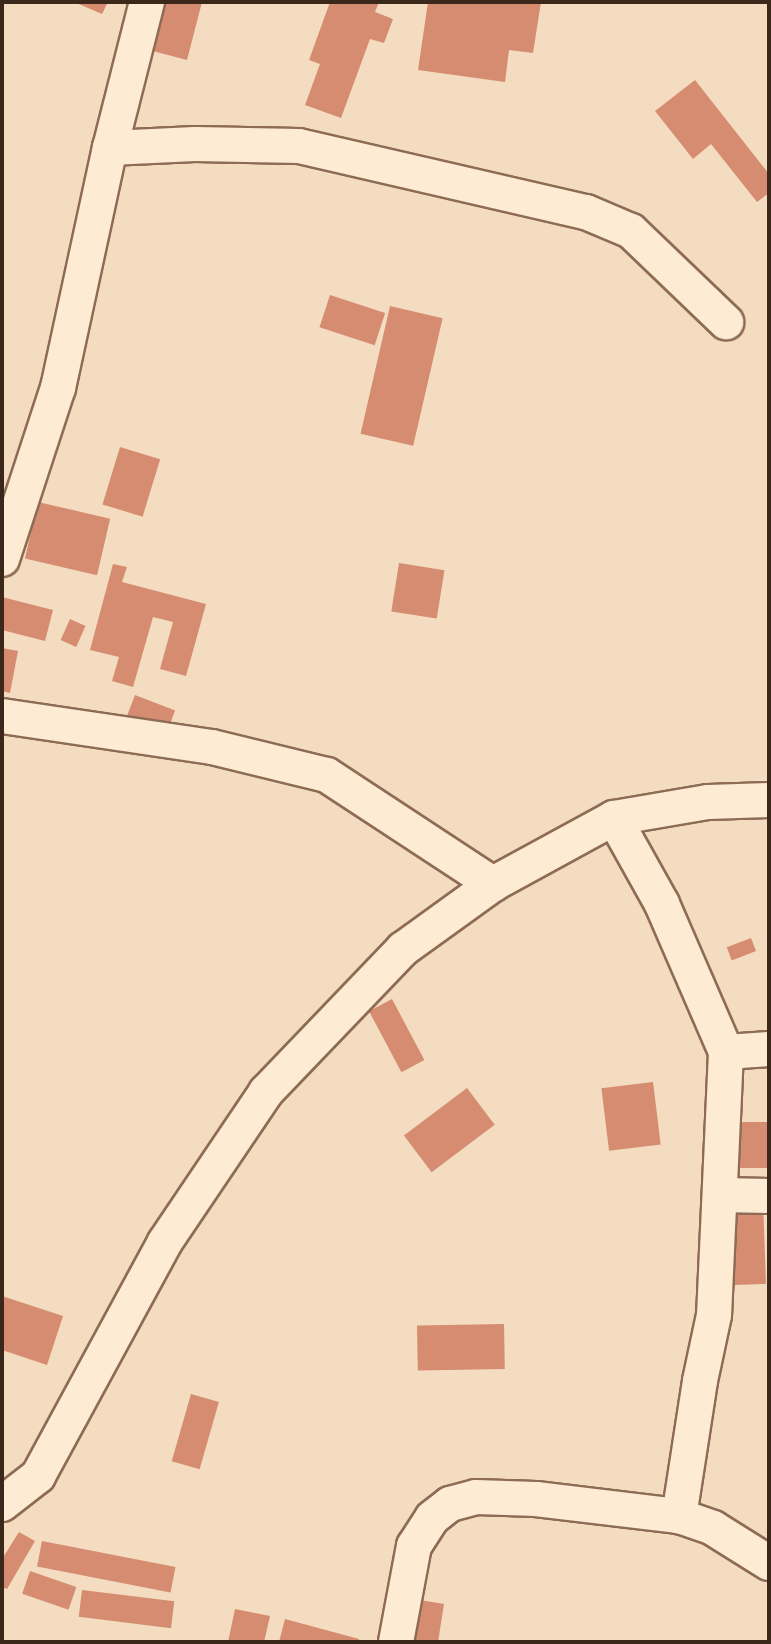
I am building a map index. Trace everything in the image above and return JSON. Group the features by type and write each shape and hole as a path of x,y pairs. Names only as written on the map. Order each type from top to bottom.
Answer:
{"street":[{"path":"2,559 58,388 110,148 147,2"},
{"path":"110,148 195,144 299,146 586,212 631,231 726,322"},
{"path":"2,716 212,747 327,775 493,884"},
{"path":"2,1504 38,1476 165,1242 266,1092 403,949 493,884 614,818 708,802 769,800"},
{"path":"614,818 662,904 726,1052 714,1315 700,1381 679,1516"},
{"path":"726,1052 769,1049"},
{"path":"721,1195 769,1196"},
{"path":"396,1642 414,1546 432,1518 450,1504 476,1497 536,1499 679,1516 713,1528 769,1563"}],"building":[{"path":"74,2 108,2 102,14"},
{"path":"157,2 202,2 187,60 145,49"},
{"path":"330,2 379,2 375,12 393,19 384,43 370,39 341,118 305,105 320,64 309,60"},
{"path":"428,2 541,2 533,53 509,50 505,82 418,70"},
{"path":"695,80 769,174 769,193 757,202 711,144 693,159 655,111"},
{"path":"330,295 385,313 375,345 319,327"},
{"path":"390,306 443,318 413,446 361,434"},
{"path":"120,447 160,459 143,517 102,504"},
{"path":"38,502 110,519 97,575 25,559"},
{"path":"399,563 444,570 437,619 391,611"},
{"path":"113,564 127,567 122,582 206,604 186,676 160,669 173,622 153,617 133,687 112,681 119,657 90,650"},
{"path":"2,597 53,610 45,641 2,630"},
{"path":"70,619 86,626 76,647 61,640"},
{"path":"2,648 18,651 10,693 2,691"},
{"path":"135,695 175,710 165,737 125,722"},
{"path":"751,938 756,951 732,960 727,947"},
{"path":"392,999 424,1060 401,1072 369,1011"},
{"path":"653,1082 661,1145 609,1151 601,1088"},
{"path":"467,1088 495,1125 432,1172 404,1136"},
{"path":"737,1122 769,1122 769,1168 737,1168"},
{"path":"763,1199 766,1284 727,1285 724,1200"},
{"path":"2,1296 63,1316 47,1365 2,1350"},
{"path":"504,1324 505,1369 418,1371 417,1326"},
{"path":"191,1394 219,1402 200,1469 172,1461"},
{"path":"19,1532 35,1541 7,1589 2,1587 2,1559"},
{"path":"42,1541 176,1567 171,1592 37,1567"},
{"path":"30,1571 76,1587 69,1610 22,1594"},
{"path":"82,1590 174,1601 171,1628 79,1617"},
{"path":"390,1595 444,1604 438,1642 382,1642"},
{"path":"235,1609 270,1616 264,1642 228,1642"},
{"path":"285,1619 359,1639 358,1642 279,1642"}]}
